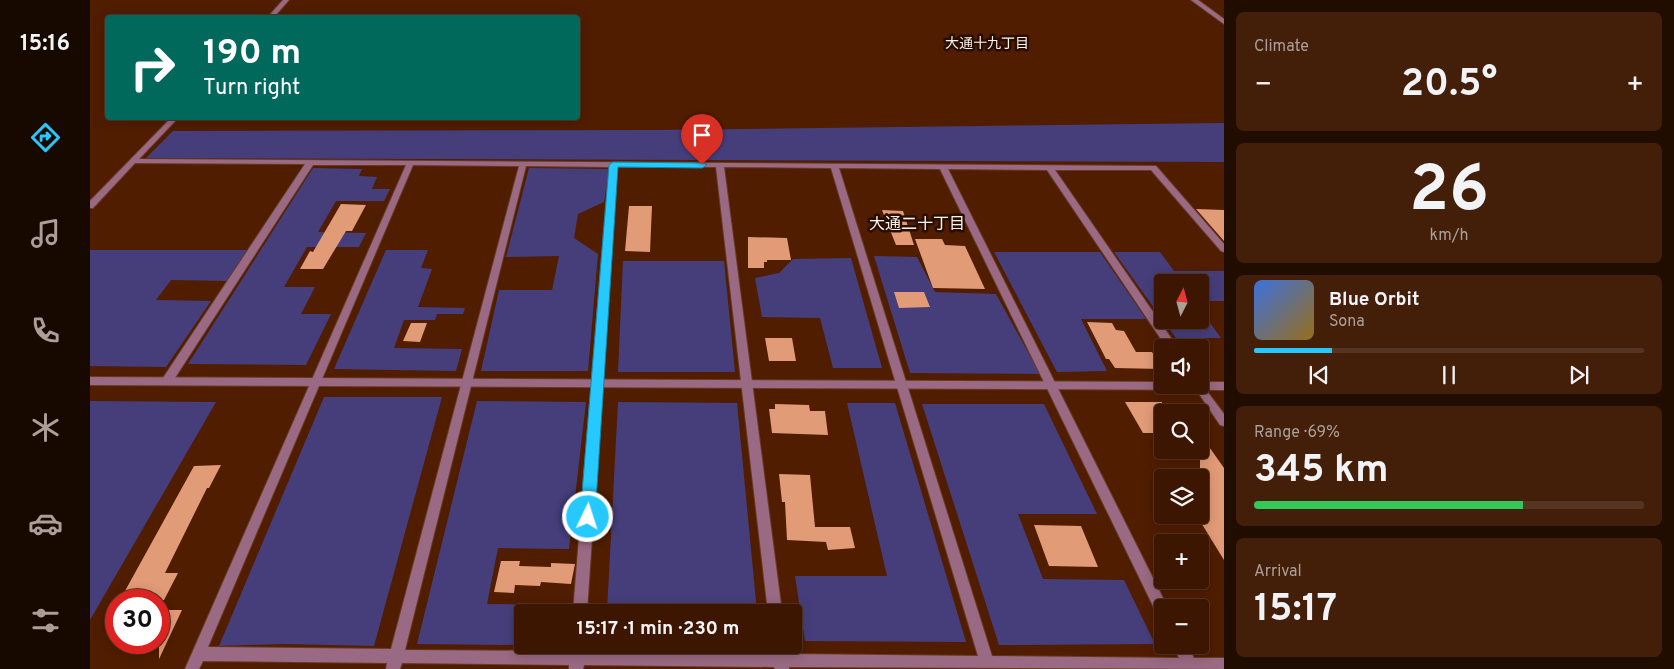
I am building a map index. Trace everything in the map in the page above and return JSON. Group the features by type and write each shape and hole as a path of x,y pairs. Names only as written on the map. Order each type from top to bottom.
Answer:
{"street":[{"path":"272,15 286,0"},
{"path":"1194,0 1224,22"},
{"path":"90,206 172,120"},
{"path":"133,161 1153,168 1224,249"},
{"path":"167,381 310,163"},
{"path":"192,669 410,164"},
{"path":"395,662 523,164"},
{"path":"581,604 613,165"},
{"path":"720,165 774,604"},
{"path":"834,166 988,666"},
{"path":"943,166 1157,599"},
{"path":"1049,167 1167,339"},
{"path":"90,381 1154,385"},
{"path":"1209,385 1224,386"},
{"path":"1204,394 1224,422"},
{"path":"199,654 395,662 577,657 781,658 988,666 1191,667 1224,665"},
{"path":"1184,654 1191,667"}],"shaded area":[{"path":"1224,123 1224,162 146,158 173,131 654,130"},
{"path":"313,168 362,169 359,176 377,177 372,189 390,189 384,201 336,201 318,232 366,233 359,247 307,247 284,287 315,287 301,314 331,314 306,365 188,364"},
{"path":"529,168 609,169 604,202 578,214 574,238 598,254 588,371 481,371 499,290 552,290 559,256 506,257"},
{"path":"90,250 248,250 228,281 171,280 156,300 211,301 166,367 90,366"},
{"path":"386,250 428,250 421,268 432,269 418,307 465,308 463,314 437,314 435,320 404,320 394,348 462,349 456,371 334,369"},
{"path":"994,252 1100,252 1146,319 1081,319 1107,371 1057,372"},
{"path":"1114,252 1160,252 1174,271 1224,271 1224,301 1209,301 1209,274 1154,274 1154,308"},
{"path":"874,256 917,257 935,292 996,294 1040,374 910,373"},
{"path":"851,258 882,368 833,368 820,318 762,317 755,278 779,273 793,259"},
{"path":"623,261 724,261 735,372 618,372"},
{"path":"1209,321 1221,338 1176,338 1170,329 1209,329"},
{"path":"324,397 442,397 374,646 283,644 219,646"},
{"path":"90,401 216,402 108,589 105,589 105,594 90,620"},
{"path":"477,401 586,402 569,549 498,548 487,604 514,604 514,645 417,644"},
{"path":"618,402 737,403 756,604 607,604"},
{"path":"847,403 895,403 966,642 805,641 802,604 799,604 795,576 887,576"},
{"path":"922,404 1044,404 1097,514 1018,514 1043,579 1124,580 1154,642 1154,644 999,645"}],"building":[{"path":"341,204 366,205 352,231 346,231 323,269 300,269 310,251 313,252"},
{"path":"629,206 652,206 650,252 625,251"},
{"path":"1196,209 1224,210 1224,241"},
{"path":"882,210 903,211 914,245 896,245"},
{"path":"748,237 787,238 791,260 767,260 767,262 764,262 764,268 748,268"},
{"path":"915,239 942,239 945,245 965,246 985,289 933,288"},
{"path":"894,292 924,292 930,307 899,308"},
{"path":"1087,322 1112,323 1116,330 1124,331 1136,352 1152,352 1154,355 1154,369 1115,368 1109,359 1106,359"},
{"path":"411,323 427,323 420,342 403,341"},
{"path":"765,338 792,338 796,361 769,361"},
{"path":"1125,402 1162,402 1162,404 1154,404 1154,433 1143,433"},
{"path":"775,404 809,405 810,411 825,411 828,435 772,433 769,409 775,409"},
{"path":"1209,447 1224,468 1224,560 1202,524 1209,524 1209,469 1200,469 1200,459 1209,459"},
{"path":"221,465 209,488 207,488 165,573 178,573 170,589 126,589 194,466"},
{"path":"779,474 810,475 815,527 850,527 855,548 828,550 826,542 787,540 785,502 782,502"},
{"path":"1034,525 1081,526 1098,567 1049,566"},
{"path":"501,561 520,561 519,566 551,567 551,563 575,564 571,584 541,582 540,586 515,585 514,593 494,592"},
{"path":"170,610 182,610 170,636"}],"district":[{"name":"大通十九丁目","path":"987,43"},
{"name":"大通二十丁目","path":"917,223"}],"route":[{"path":"588,517 613,165 702,165"}]}
